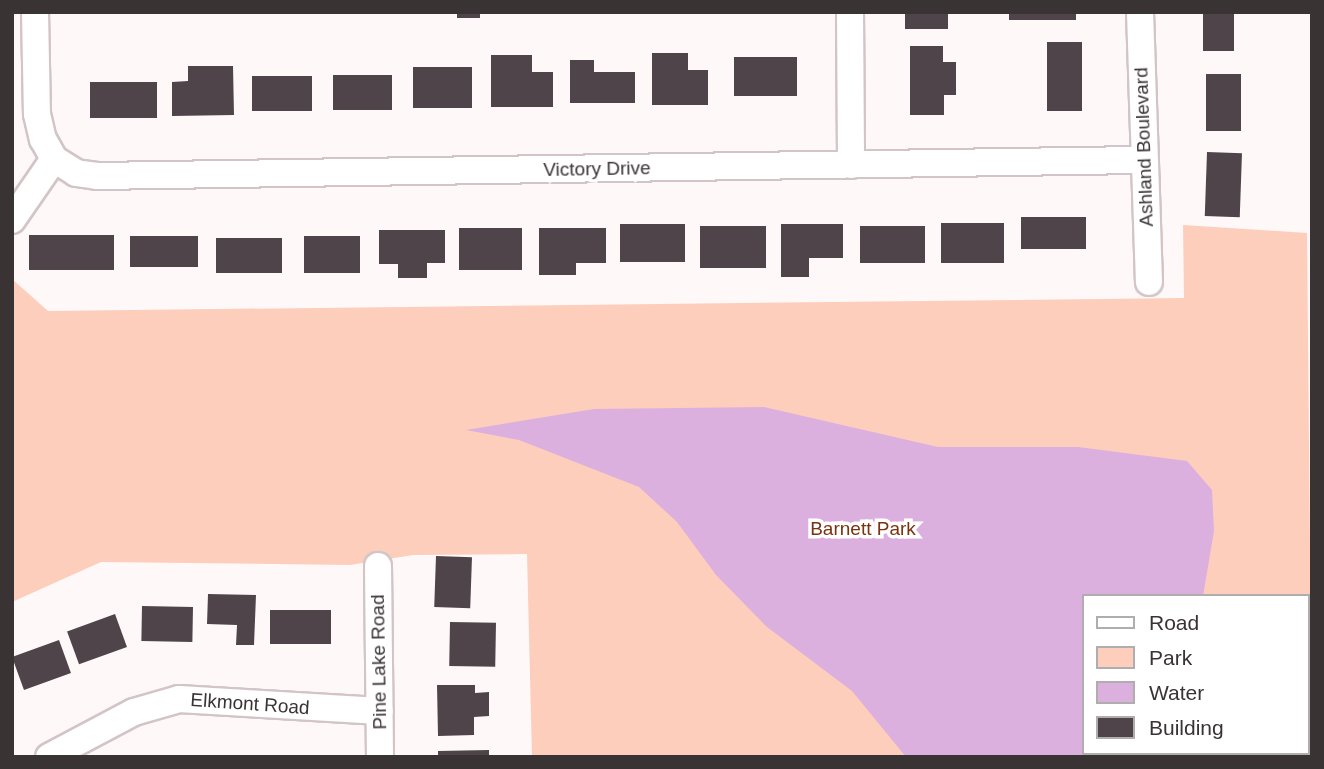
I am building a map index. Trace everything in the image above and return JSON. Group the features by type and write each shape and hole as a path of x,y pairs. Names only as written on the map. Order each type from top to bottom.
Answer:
{"street":[{"path":"12,220 54,159 37,114 35,12"},
{"path":"850,12 851,165"},
{"name":"Ashland Boulevard","path":"1140,12 1149,282"},
{"name":"Victory Drive","path":"54,159 76,173 97,176 1144,159"},
{"name":"Pine Lake Road","path":"378,566 380,757"},
{"name":"Elkmont Road","path":"49,757 134,712 179,699 213,705 380,711"}],"green space":[{"name":"Barnett Park","path":"1183,225 1307,233 1312,757 532,757 527,554 413,555 350,565 101,562 12,602 12,279 48,311 1184,298"}],"water":[{"path":"764,407 938,447 1078,447 1187,461 1212,490 1214,531 1203,594 1082,594 1082,755 1243,757 906,757 852,691 767,627 716,575 677,522 639,487 519,440 466,430 594,409"}],"building":[{"path":"457,12 480,12 480,18 457,18"},
{"path":"905,12 948,12 948,29 905,29"},
{"path":"1009,12 1076,12 1076,20 1009,20"},
{"path":"1203,12 1234,12 1234,51 1203,51"},
{"path":"1047,42 1082,42 1082,111 1047,111"},
{"path":"910,46 943,46 943,62 956,62 956,95 944,95 944,115 910,115"},
{"path":"652,53 688,53 688,70 708,70 708,105 652,105"},
{"path":"491,55 532,55 532,72 553,72 553,107 491,107"},
{"path":"734,57 797,57 797,96 734,96"},
{"path":"570,60 594,60 594,72 635,72 635,103 570,103"},
{"path":"188,66 233,66 234,115 172,116 172,82 188,81"},
{"path":"413,67 472,67 472,108 413,108"},
{"path":"1206,74 1241,74 1241,131 1206,131"},
{"path":"333,75 392,75 392,110 333,110"},
{"path":"252,76 312,76 312,111 252,111"},
{"path":"90,82 157,82 157,118 90,118"},
{"path":"1207,152 1242,153 1240,217 1205,216"},
{"path":"1021,217 1086,217 1086,249 1021,249"},
{"path":"941,223 1004,223 1004,263 941,263"},
{"path":"620,224 685,224 685,262 620,262"},
{"path":"781,224 843,224 843,258 809,258 809,277 781,277"},
{"path":"700,226 766,226 766,268 700,268"},
{"path":"860,226 925,226 925,263 860,263"},
{"path":"459,228 522,228 522,270 459,270"},
{"path":"539,228 606,228 606,263 576,263 576,275 539,275"},
{"path":"379,230 445,230 445,263 427,263 427,278 398,278 398,264 379,264"},
{"path":"29,235 114,235 114,270 29,270"},
{"path":"130,236 198,236 198,267 130,267"},
{"path":"304,236 360,236 360,273 304,273"},
{"path":"216,238 282,238 282,273 216,273"},
{"path":"436,556 472,557 470,608 434,607"},
{"path":"208,594 256,595 254,645 236,645 237,625 207,624"},
{"path":"142,606 193,607 192,642 141,641"},
{"path":"270,610 331,610 331,644 270,644"},
{"path":"115,614 127,647 79,664 67,631"},
{"path":"450,622 496,623 495,667 449,666"},
{"path":"59,640 71,673 24,690 12,657"},
{"path":"437,685 475,685 475,693 489,692 489,716 474,717 474,735 438,736"},
{"path":"489,750 489,757 438,757 438,751"}]}
